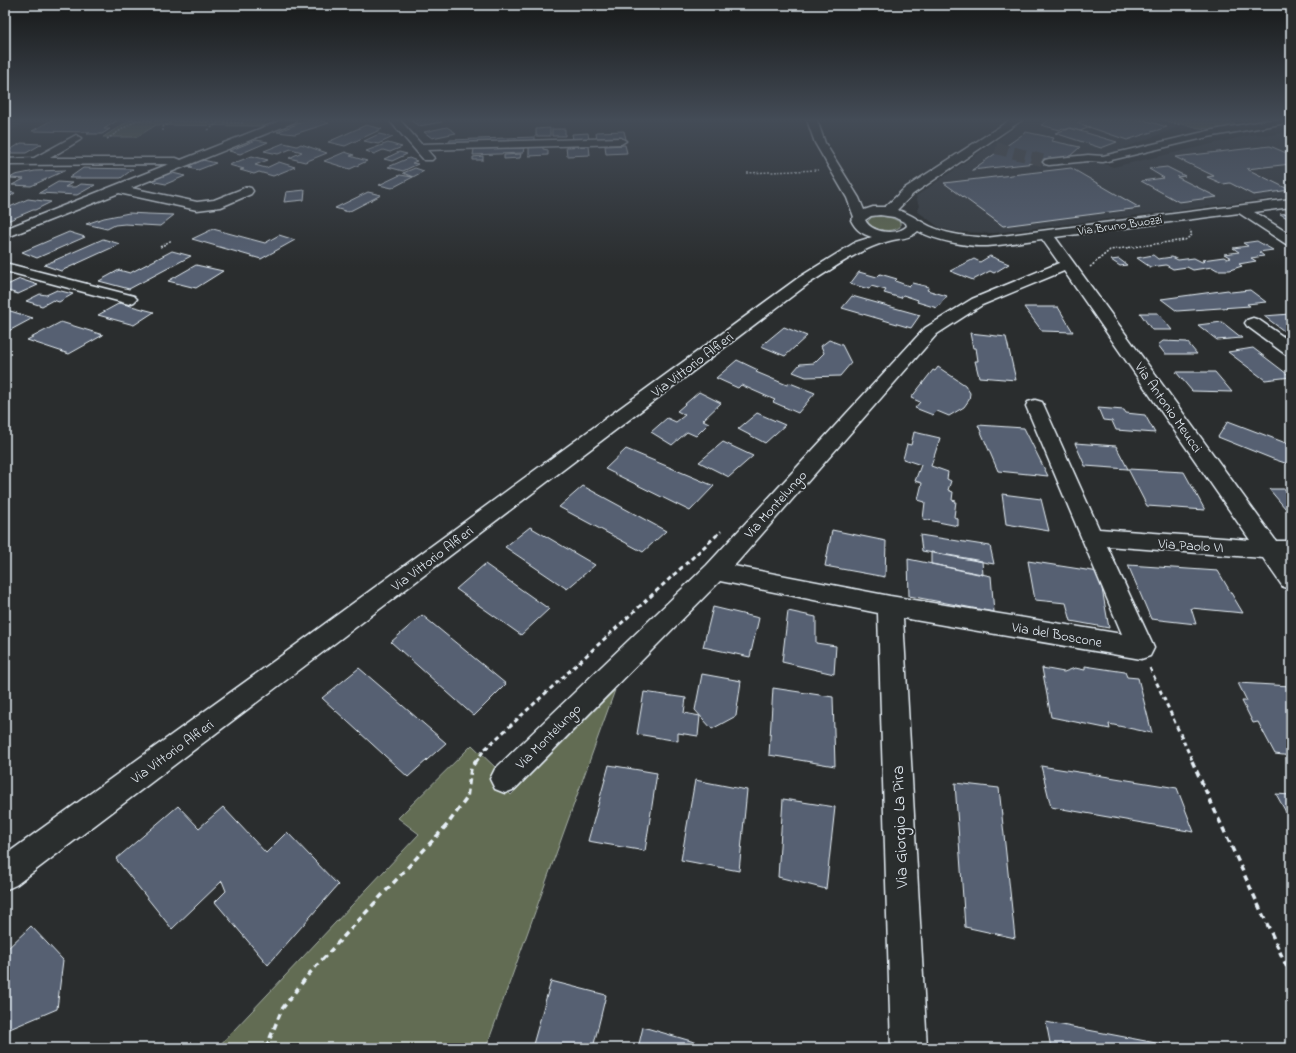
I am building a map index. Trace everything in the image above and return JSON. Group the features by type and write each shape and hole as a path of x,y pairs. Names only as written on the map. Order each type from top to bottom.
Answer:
{"street":[{"path":"6,232 167,169"},
{"path":"835,169 853,198 860,216 858,223 864,238"},
{"path":"860,216 871,212 883,212 918,184 941,169"},
{"path":"118,189 197,206 216,204 247,191"},
{"name":"Via Bruno Buozzi","path":"853,198 883,212 908,219 932,233 949,237"},
{"path":"897,235 912,230 914,227 908,219 902,198"},
{"name":"Via Bruno Buozzi","path":"897,235 949,237 986,242 1291,203"},
{"path":"1241,209 1291,241"},
{"name":"Via Vittorio Alfieri","path":"5,874 283,669 803,281 864,238 897,235"},
{"name":"Via Antonio Meucci","path":"1046,235 1281,550 1291,580"},
{"path":"5,267 129,299"},
{"name":"Via Montelungo","path":"505,779 714,571 932,331 977,302 1069,267"},
{"path":"1253,323 1291,350"},
{"path":"1035,406 1091,537 1141,648"},
{"name":"Via Paolo VI","path":"1091,537 1281,550"},
{"name":"Via del Boscone","path":"714,571 890,606 1141,648"},
{"name":"Via Giorgio La Pira","path":"890,606 909,1048"}],"path":[{"path":"746,173 832,169"},
{"path":"1069,267 1088,269 1110,250 1185,240 1192,235 1190,226"},
{"path":"160,246 172,240"},
{"path":"1141,648 1291,976"}],"shaded area":[{"path":"955,169 1291,169 1291,196 994,233 955,232 940,228 917,211 919,206 916,196"}],"green space":[{"path":"881,216 892,218 900,222 900,227 892,230 883,230 875,228 868,223 872,217"},
{"path":"615,690 486,1048 217,1048 419,834 398,818 472,745 497,769 491,775 511,795"}],"building":[{"path":"81,169 133,169 121,178 69,178"},
{"path":"290,169 273,176 259,172 254,174 240,170"},
{"path":"396,169 407,169 403,171"},
{"path":"412,169 424,171 413,177 403,173"},
{"path":"1061,169 1073,169 1140,208 1003,226 944,183"},
{"path":"1149,169 1171,169 1185,176 1177,177 1217,197 1179,202 1141,181 1164,178"},
{"path":"1200,169 1247,169 1290,190 1253,195 1230,183 1223,184 1207,177 1214,176"},
{"path":"66,170 31,186 12,185 24,179 10,178 15,175 35,171"},
{"path":"169,172 185,176 166,184 150,181"},
{"path":"400,175 413,177 392,188 379,185"},
{"path":"58,182 72,183 65,187 76,187 81,184 95,185 77,195 39,193"},
{"path":"305,190 304,200 284,202 286,192"},
{"path":"5,192 15,193 5,200"},
{"path":"368,192 381,195 348,212 335,208"},
{"path":"28,199 51,202 5,222 5,209"},
{"path":"129,213 174,215 160,226 125,224 115,225 107,229 86,224 104,218"},
{"path":"1291,213 1291,220 1280,214"},
{"path":"213,229 265,243 279,235 295,240 261,259 192,239"},
{"path":"69,232 85,237 37,258 22,252"},
{"path":"103,239 120,244 61,271 44,265"},
{"path":"1257,241 1273,250 1259,252 1264,256 1251,258 1256,261 1239,264 1242,266 1230,270 1217,270 1212,267 1193,270 1187,267 1173,269 1166,265 1150,267 1137,258 1153,255 1158,259 1172,257 1178,260 1194,258 1202,262 1205,261 1202,260 1224,257 1227,259 1231,258 1224,254 1239,252 1233,248 1248,246 1243,243"},
{"path":"172,251 191,256 129,289 99,281 119,270 130,273"},
{"path":"990,256 1009,264 994,273 990,271 973,280 950,271 974,259 980,262"},
{"path":"1119,259 1127,265 1120,266 1111,260"},
{"path":"196,265 223,271 196,288 168,281"},
{"path":"859,272 877,277 880,274 897,279 895,281 909,286 912,283 929,287 927,290 947,296 937,308 917,302 918,300 903,295 901,298 884,293 886,290 871,286 869,289 850,284"},
{"path":"20,279 38,285 18,294 5,290 5,286"},
{"path":"57,290 73,294 59,302 53,300 42,306 26,301 40,294 46,295"},
{"path":"1228,290 1231,292 1250,290 1266,302 1247,304 1250,306 1177,311 1161,299"},
{"path":"852,296 920,315 911,328 842,308"},
{"path":"120,303 154,312 134,325 98,315"},
{"path":"1024,307 1058,307 1073,332 1042,331"},
{"path":"7,310 33,318 5,333 5,311"},
{"path":"1140,313 1158,313 1172,330 1152,330"},
{"path":"1290,314 1291,334 1288,334 1264,316"},
{"path":"61,322 103,335 69,354 27,340"},
{"path":"1222,322 1242,338 1217,340 1198,325"},
{"path":"784,327 807,336 785,356 761,346"},
{"path":"970,333 1006,337 1016,380 979,377 975,361 978,361 976,348 973,348"},
{"path":"829,340 842,345 851,363 840,376 806,377 793,372 800,364 814,363 824,353 821,346"},
{"path":"1163,341 1187,342 1197,354 1165,354 1158,345"},
{"path":"1253,348 1291,377 1265,380 1228,352"},
{"path":"737,360 758,370 756,372 787,385 790,383 815,393 798,413 773,402 775,400 741,385 738,388 716,378"},
{"path":"938,367 965,385 970,393 969,400 964,407 949,416 937,411 933,415 915,408 920,402 911,398 933,370 935,371"},
{"path":"1176,372 1215,372 1232,392 1192,391"},
{"path":"699,392 721,403 703,420 709,423 696,436 687,432 672,445 651,432 667,418 676,422 685,415 677,411"},
{"path":"1098,408 1124,410 1126,413 1145,415 1155,433 1116,430 1112,421 1103,420"},
{"path":"757,413 785,425 765,443 738,429"},
{"path":"1228,421 1291,445 1291,465 1218,437"},
{"path":"978,425 1024,428 1048,476 998,471"},
{"path":"914,432 940,438 931,466 948,472 947,479 951,481 948,490 953,492 952,500 956,501 954,517 958,519 958,526 923,519 925,502 918,500 922,483 915,481 921,465 903,459 907,444 911,445"},
{"path":"723,442 753,456 729,477 699,462"},
{"path":"1075,443 1116,446 1128,469 1085,466"},
{"path":"626,449 714,486 690,511 605,469"},
{"path":"1128,469 1184,472 1205,510 1147,506"},
{"path":"583,486 666,531 643,552 559,507"},
{"path":"1269,489 1291,489 1291,515"},
{"path":"1002,494 1041,499 1049,531 1006,524"},
{"path":"530,527 595,565 567,589 505,547"},
{"path":"832,530 886,541 885,577 825,566"},
{"path":"920,535 990,546 994,564 922,551"},
{"path":"931,552 982,561 983,575 931,564"},
{"path":"908,559 991,576 994,612 909,596"},
{"path":"1028,561 1099,572 1109,628 1071,621 1066,603 1035,600"},
{"path":"485,564 549,609 521,635 456,589"},
{"path":"1128,565 1218,571 1243,613 1191,608 1196,624 1151,619"},
{"path":"713,607 759,618 750,657 703,647"},
{"path":"788,611 816,617 816,643 836,646 834,674 782,662"},
{"path":"422,615 506,684 474,716 391,642"},
{"path":"1085,666 1125,672 1127,677 1138,678 1152,733 1109,724 1110,729 1051,717 1042,668 1064,672 1075,668 1085,670"},
{"path":"359,668 446,743 408,777 322,698"},
{"path":"702,674 741,681 736,716 712,729 695,710"},
{"path":"1238,683 1291,686 1291,756 1275,754 1258,722 1253,723 1242,701 1247,701"},
{"path":"773,688 833,697 835,766 769,755"},
{"path":"644,692 686,698 684,713 700,716 698,736 678,733 678,741 637,734"},
{"path":"609,765 657,773 645,851 588,841"},
{"path":"1041,766 1177,788 1194,832 1051,807"},
{"path":"695,780 747,790 739,871 681,860"},
{"path":"955,783 999,788 1015,938 965,927"},
{"path":"1276,794 1291,795 1291,821"},
{"path":"783,799 835,807 826,889 778,877"},
{"path":"178,806 199,828 223,807 266,853 287,832 338,885 268,965 215,902 226,891 222,881 172,929 116,859"},
{"path":"31,926 63,960 57,1009 5,1031 5,951"},
{"path":"551,981 606,995 593,1048 532,1048"},
{"path":"1046,1022 1182,1048 1051,1048"},
{"path":"643,1027 698,1043 697,1048 638,1048"}]}
